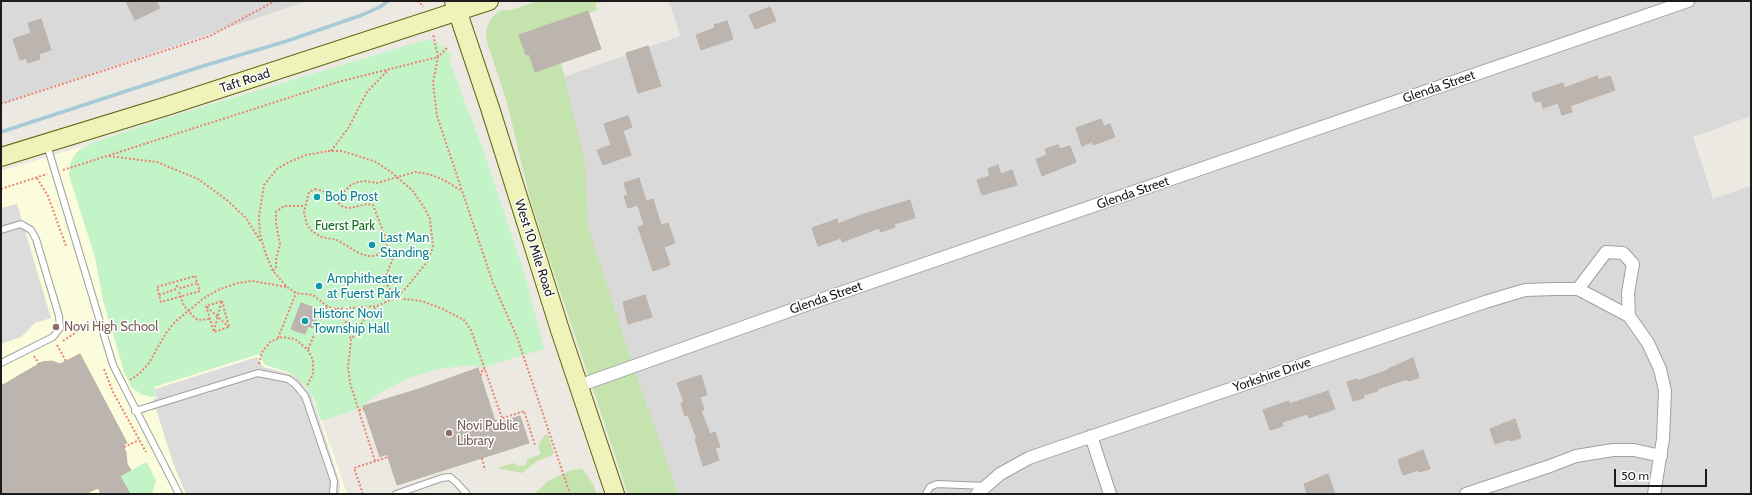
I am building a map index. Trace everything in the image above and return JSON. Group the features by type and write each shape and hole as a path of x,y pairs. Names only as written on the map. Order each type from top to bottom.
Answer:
{"street":[{"name":"Taft Road","path":"1,157 395,33 456,6 489,1"},
{"name":"Glenda Street","path":"578,386 817,301 1688,1"},
{"name":"West 10 Mile Road","path":"456,6 578,386 615,494"},
{"path":"1578,289 1606,252 1623,253 1633,264 1628,293 1629,316"},
{"name":"Yorkshire Drive","path":"981,490 1000,474 1029,458 1485,302 1525,290 1578,289 1629,316 1648,343 1660,369 1664,391 1663,439 1654,494"},
{"path":"1091,436 1110,494"},
{"path":"1466,494 1576,456 1613,450 1634,450 1661,456"}],"lane":[{"path":"46,142 113,366 179,494"},
{"path":"1,230 21,224 30,230 36,239 60,316 60,328 53,337 1,363"},
{"path":"135,411 258,373 288,379 306,396 334,481 333,494"},
{"path":"396,494 442,478 450,477 466,493"},
{"path":"926,494 930,487 936,484 981,490"}],"path":[{"path":"1,104 210,36 275,1"},
{"path":"417,1 421,4"},
{"path":"435,40 438,57 433,83 437,116 493,283 517,337 570,494"},
{"path":"69,168 331,85 438,57 447,48"},
{"path":"331,150 349,127 367,92 388,70"},
{"path":"262,243 259,216 264,185 277,169 306,155 331,150 341,151 376,162 413,191 426,209 430,219 433,239 432,251 422,270 395,298 377,306 335,310"},
{"path":"107,156 158,162 198,179 228,200 242,214 262,243 273,271 287,287 296,293 316,296 327,306 335,310 346,322 351,340 348,367 350,383 375,461"},
{"path":"335,200 347,189 358,182 365,181 377,183 390,181 397,177 415,172 428,174 444,180 461,190"},
{"path":"1,189 41,176"},
{"path":"315,189 326,192 335,200 339,205 347,208 367,204 373,205 385,236 386,246 379,255 367,256 337,240 317,236 308,226 304,214 309,192 315,189"},
{"path":"273,271 276,268 276,260 280,244 276,223 276,212 284,206 305,206"},
{"path":"386,246 392,251 393,258 386,276 386,283 395,298"},
{"path":"195,276 197,284 200,291 161,302 157,287 195,276"},
{"path":"113,392 139,374 149,364 166,333 187,311 204,298 220,289 238,283 253,281 287,287"},
{"path":"176,282 176,290"},
{"path":"177,286 181,288 197,284"},
{"path":"179,292 181,288"},
{"path":"159,295 176,290"},
{"path":"176,290 179,292 187,311 198,320 210,319"},
{"path":"278,338 296,293"},
{"path":"395,298 422,300 464,320 471,330 502,418"},
{"path":"206,306 222,302"},
{"path":"214,332 222,302"},
{"path":"222,302 229,327"},
{"path":"206,306 229,327"},
{"path":"206,306 214,332"},
{"path":"308,350 327,306"},
{"path":"351,340 366,318 377,306"},
{"path":"214,332 229,327"},
{"path":"258,373 259,358 264,348 270,342 278,338 295,339 308,350 313,360 313,374 307,386 301,390"},
{"path":"57,345 66,361"},
{"path":"34,356 39,364"},
{"path":"480,375 482,374 482,370 485,369"},
{"path":"359,410 364,408"},
{"path":"495,421 524,411 535,444"},
{"path":"124,447 139,440"},
{"path":"363,494 354,468 388,457"},
{"path":"482,458 485,470"}],"shaded area":[{"path":"1,1 307,1 1,104"},
{"path":"669,1 1751,1 1751,116 1693,137 1713,199 1751,186 1751,494 654,494 519,93 680,36"},
{"name":"Novi High School","path":"90,144 82,147 72,158 69,175 95,257 103,300 131,387 141,394 151,397 156,396 154,387 259,354 265,365 288,372 297,377 313,396 347,494 1,494 1,171"},
{"path":"17,204 51,318 35,323 21,337 1,344 1,208"},
{"path":"257,357 263,367 297,377 311,394 340,485 339,494 186,494 173,463 153,399 157,398 155,389"}],"green space":[{"path":"538,1 605,1 595,4 597,10 589,13 588,11 519,35 526,55 529,54 535,72 561,63 585,164 588,227 636,374 678,494 628,494 530,198 507,103 487,42 486,31 490,20 498,12 503,10 512,10"},
{"name":"Fuerst Park","path":"425,40 437,42 452,56 449,60 484,152 525,275 544,349 480,368 479,366 461,366 434,370 409,378 376,395 364,404 364,407 321,421 313,396 303,383 288,372 265,365 259,354 154,387 156,396 151,397 141,394 131,387 124,372 103,300 95,257 69,175 70,164 77,152 90,144 163,119"},
{"path":"548,434 554,454 536,462 522,473 497,468 514,463 518,466 525,465 528,459 541,454 538,446 544,436"},
{"path":"147,462 156,481 152,494 130,494 120,476"},
{"path":"581,469 593,484 597,494 534,494 548,481 571,470"}],"building":[{"path":"126,1 156,1 160,8 135,20"},
{"path":"770,7 776,21 755,29 749,15"},
{"path":"588,11 601,49 535,72 529,54 526,55 519,35"},
{"path":"41,19 51,50 39,54 40,59 28,63 26,58 20,60 13,39 31,33 28,23"},
{"path":"727,21 733,39 701,50 696,35 715,28 714,25"},
{"path":"648,46 661,86 638,93 626,53"},
{"path":"1597,76 1598,80 1610,76 1615,90 1570,106 1572,112 1562,115 1558,103 1543,108 1541,101 1535,102 1532,93 1563,83 1564,88"},
{"path":"628,116 632,127 623,131 631,155 603,165 597,150 611,145 604,124"},
{"path":"1101,119 1104,126 1110,124 1115,137 1093,145 1092,142 1082,146 1076,128"},
{"path":"1058,145 1060,149 1070,146 1076,162 1042,176 1036,159 1047,155 1045,149"},
{"path":"998,165 1001,174 1012,170 1017,185 982,195 977,180 990,176 988,169"},
{"path":"639,178 646,201 653,199 661,225 668,223 675,243 664,247 670,265 653,271 638,227 644,225 638,205 628,208 624,196 628,195 624,183"},
{"path":"910,200 915,218 894,224 895,227 881,232 879,228 842,242 841,238 818,246 812,228 837,219 838,224 861,215"},
{"path":"645,295 652,317 628,324 623,302"},
{"name":"Historic Novi Township Hall","path":"301,303 315,308 312,315 317,317 313,328 308,326 305,334 291,329"},
{"path":"80,354 127,443 123,445 126,452 127,464 131,470 120,476 130,494 101,494 98,488 85,494 1,494 1,386 42,362 52,361 60,364"},
{"path":"1413,358 1419,378 1408,381 1407,379 1377,389 1378,391 1363,395 1364,398 1353,401 1347,382 1357,379 1358,381 1388,370"},
{"name":"Novi Public Library","path":"478,368 496,424 520,416 529,443 397,485 387,454 380,457 363,406 419,389"},
{"path":"701,375 707,395 700,397 704,410 701,411 710,434 715,432 720,447 715,448 719,460 703,466 695,439 697,439 688,415 685,416 681,403 684,402 677,383"},
{"path":"1328,391 1335,409 1309,418 1308,414 1282,422 1283,426 1270,430 1263,410 1289,401 1289,404"},
{"path":"1515,419 1521,438 1510,441 1510,439 1495,444 1490,429"},
{"path":"1423,450 1430,469 1419,472 1418,470 1403,475 1398,460"},
{"path":"1328,474 1335,494 1307,494 1304,484"}],"waterway":[{"path":"1,132 203,66 287,41 362,15 380,7 388,1"}],"place":[{"name":"Bob Prost","path":"317,197"},
{"name":"Last Man Standing","path":"372,245"},
{"name":"Amphitheater at Fuerst Park","path":"319,286"},
{"name":"Historic Novi Township Hall","path":"305,321"},
{"name":"Novi High School","path":"56,327"},
{"name":"Novi Public Library","path":"449,433"}]}
